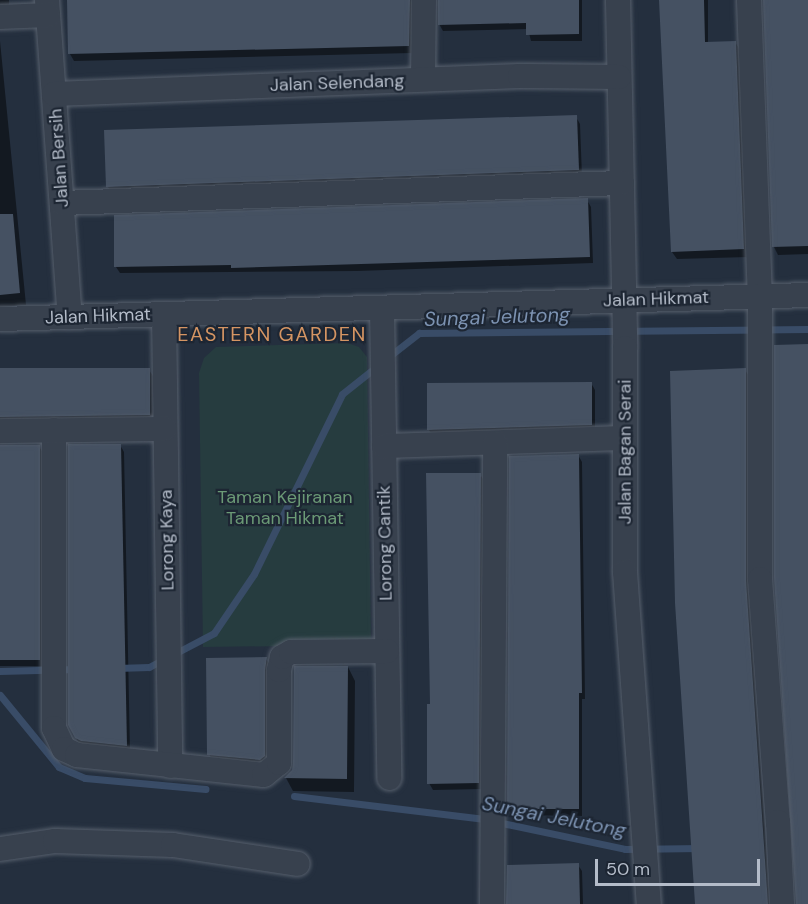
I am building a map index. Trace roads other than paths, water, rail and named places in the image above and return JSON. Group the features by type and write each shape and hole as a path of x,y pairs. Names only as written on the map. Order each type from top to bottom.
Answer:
{"street":[{"path":"423,79 424,0"},
{"name":"Jalan Bagan Serai","path":"618,0 625,348 625,572 649,904"},
{"path":"749,0 759,302 760,579 782,904"},
{"path":"0,17 47,8"},
{"name":"Jalan Bersih","path":"47,8 70,317"},
{"name":"Jalan Selendang","path":"54,94 423,79 620,76"},
{"path":"62,203 622,183"},
{"name":"Jalan Hikmat","path":"0,319 164,314 382,320 624,304 759,302 808,295"},
{"name":"Lorong Kaya","path":"164,314 170,766"},
{"name":"Lorong Cantik","path":"382,320 389,778"},
{"path":"0,431 165,429"},
{"path":"54,430 54,728 64,749 77,755 264,775 279,763 279,670 282,657 291,652 387,651"},
{"path":"384,446 625,438"},
{"path":"492,904 495,442"},
{"path":"0,849 56,841 173,845 298,864"}],"waterway":[{"name":"Sungai Jelutong","path":"387,358 419,333 808,329"},
{"name":"Sungai Jelutong","path":"174,654 214,633 254,574 342,394 376,367"},
{"name":"Sungai Jelutong","path":"117,668 149,667 164,659"},
{"name":"Sungai Jelutong","path":"0,671 76,669"},
{"name":"Sungai Jelutong","path":"0,695 59,767 85,778 205,789"},
{"name":"Sungai Jelutong","path":"294,796 483,819 625,849 701,848"}],"district":[{"name":"EASTERN GARDEN","path":"272,334"}],"park label":[{"name":"Taman Kejiranan Taman Hikmat","path":"285,508"}]}
